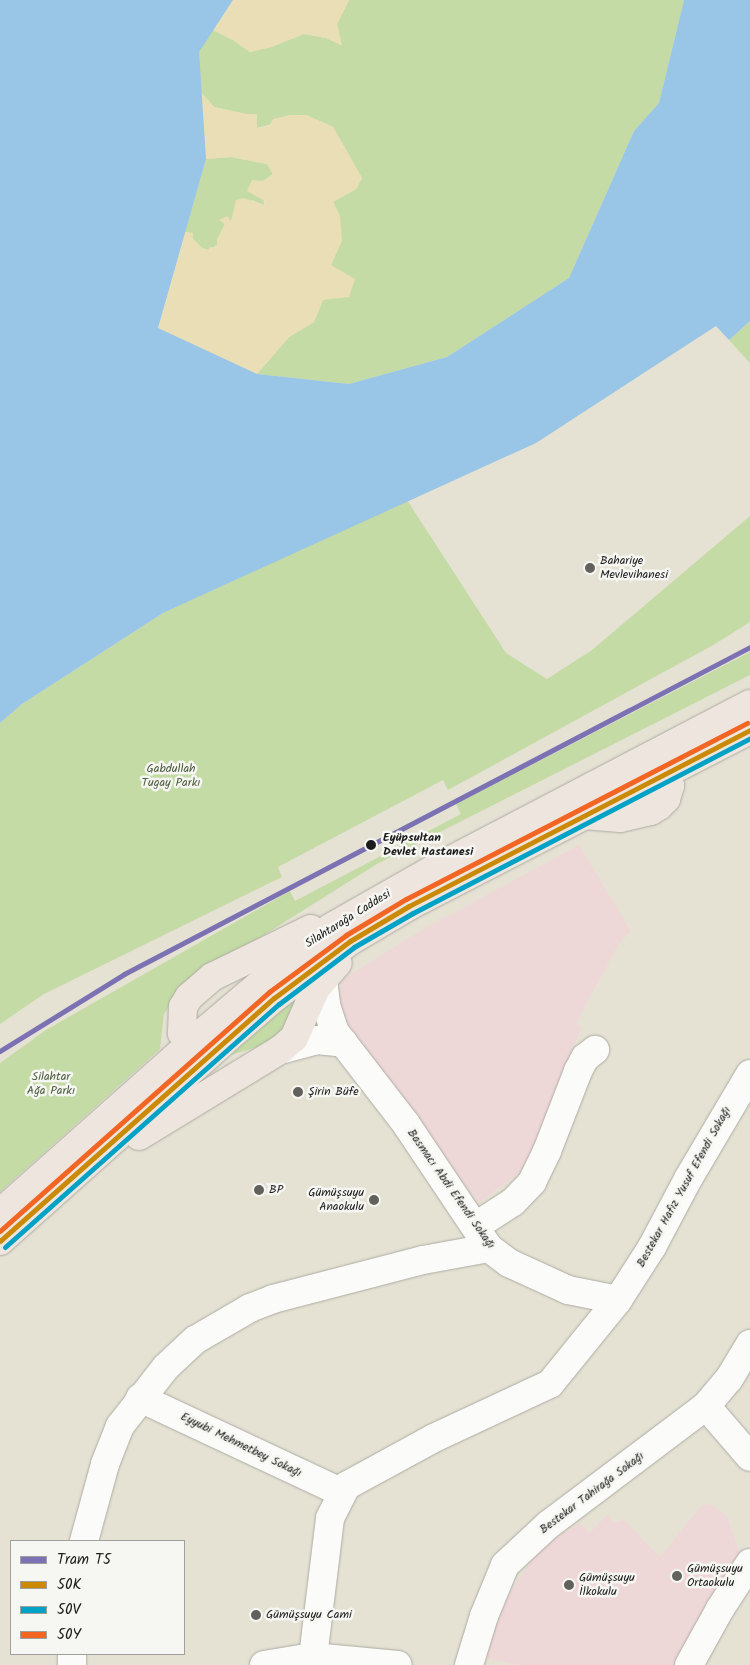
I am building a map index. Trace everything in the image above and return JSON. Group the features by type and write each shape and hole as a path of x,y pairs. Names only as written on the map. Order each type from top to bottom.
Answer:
{"main road":[{"name":"Silahtarağa Caddesi","path":"657,766 750,704"},
{"name":"Silahtarağa Caddesi","path":"0,1241 85,1165 195,1053 306,945 363,908 657,766 750,730"},
{"name":"Silahtarağa Caddesi","path":"0,1213 195,1053 274,998 350,941 409,906 584,815 620,818 651,811 666,799 670,791 657,766"},
{"path":"243,1072 228,1072 214,1069 195,1053 185,1040 181,1026 183,1007 189,997 212,977 266,948 320,924 363,908"},
{"path":"85,1165 117,1151 280,1050 294,1038 306,1013 310,998 323,979 333,970 350,941"}],"street":[{"name":"Basmacı Abdi Efendi Sokağı","path":"323,979 330,1020 335,1032 406,1124 482,1237 509,1263 568,1290 618,1300"},
{"path":"280,1050 317,1040 344,1043"},
{"path":"84,1540 105,1464 120,1426 166,1367 195,1340 250,1308 273,1299 334,1282 423,1260 482,1237 532,1182 547,1151 578,1071 585,1058 595,1050"},
{"name":"Bestekar Hafız Yusuf Efendi Sokağı","path":"341,1492 355,1479 399,1456 550,1384 618,1300 652,1247 688,1179 750,1074"},
{"name":"Bestekar Tahirağa Sokağı","path":"469,1665 484,1616 505,1565 548,1525 706,1406 729,1379 750,1344"},
{"name":"Eyyubi Mehmetbey Sokağı","path":"140,1398 341,1492"},
{"path":"706,1406 750,1458"},
{"path":"313,1657 330,1518 341,1492"},
{"path":"689,1665 741,1592 750,1563"},
{"path":"264,1665 313,1657 398,1665"}],"shaded area":[{"path":"579,845 631,931 619,944 576,1023 581,1028 528,1161 519,1173 479,1203 341,1014 339,997 342,981 420,931"},
{"path":"710,1504 727,1516 741,1557 682,1665 519,1665 485,1658 506,1598 540,1548 580,1523 590,1533 607,1515 614,1522 624,1520 660,1557 701,1506"}],"green space":[{"path":"349,0 684,0 659,103 634,131 569,278 447,357 349,384 257,374 289,337 314,322 323,300 340,216 333,202 356,189 362,178 333,127 306,115 257,128 256,114 246,114 214,107 201,92 198,52 213,30 233,40 250,52 271,47 304,34 326,38 341,45 337,24"},
{"path":"231,157 267,164 273,174 263,181 264,205 252,200 230,221 228,219 223,222 225,224 217,240 217,245 208,250 202,248 193,239 193,233 185,232 206,159"},
{"path":"750,321 750,363 729,340"},
{"name":"Gabdullah Tugay Parkı","path":"407,500 506,653 547,679 592,650 750,516 750,622 715,644 448,790 443,780 278,867 282,877 44,994 0,1024 0,723 22,704 163,613"},
{"name":"Silahtar Ağa Parkı","path":"750,652 750,675 377,864 181,987 164,1014 160,1049 0,1192 0,1063 46,1030 290,891 295,901 461,814 456,804"},
{"path":"299,995 291,1023 275,1038 260,1046 231,1055"}],"sand":[{"path":"233,0 349,0 337,24 342,45 326,38 304,34 271,47 250,52 233,40 213,30"},
{"path":"201,92 214,107 246,114 257,114 257,128 269,126 273,119 290,115 306,115 333,127 362,178 356,189 333,202 340,216 342,241 331,265 355,279 349,297 323,300 314,322 289,337 257,374 158,329 185,232 193,233 193,239 202,248 208,250 210,247 214,248 225,224 219,220 227,216 231,221 236,200 244,198 264,205 265,201 247,191 252,180 263,181 273,174 267,164 231,157 206,159"}],"water":[{"path":"0,0 233,0 199,52 206,159 158,328 257,374 349,384 447,357 569,278 634,131 659,103 684,0 750,0 750,321 729,340 716,326 536,443 163,613 22,704 0,723"}],"tram line":[{"name":"T5","path":"0,1051 124,974 750,647"}],"transit line":[{"name":"50Y","path":"0,1231 269,992 346,935 406,899 747,723"},
{"name":"50K","path":"0,1241 274,998 350,941 409,906 750,730"},
{"name":"50V","path":"5,1247 279,1004 354,947 413,913 750,738"}],"place":[{"name":"Bahariye Mevlevihanesi","path":"590,568"},
{"name":"Eyüpsultan Devlet Hastanesi","path":"371,845"},
{"name":"Şirin Büfe","path":"298,1092"},
{"name":"BP","path":"259,1190"},
{"name":"Gümüşsuyu Anaokulu","path":"374,1200"},
{"name":"Gümüşsuyu Ortaokulu","path":"677,1576"},
{"name":"Gümüşsuyu İlkokulu","path":"569,1585"},
{"name":"Gümüşsuyu Cami","path":"256,1615"}]}
